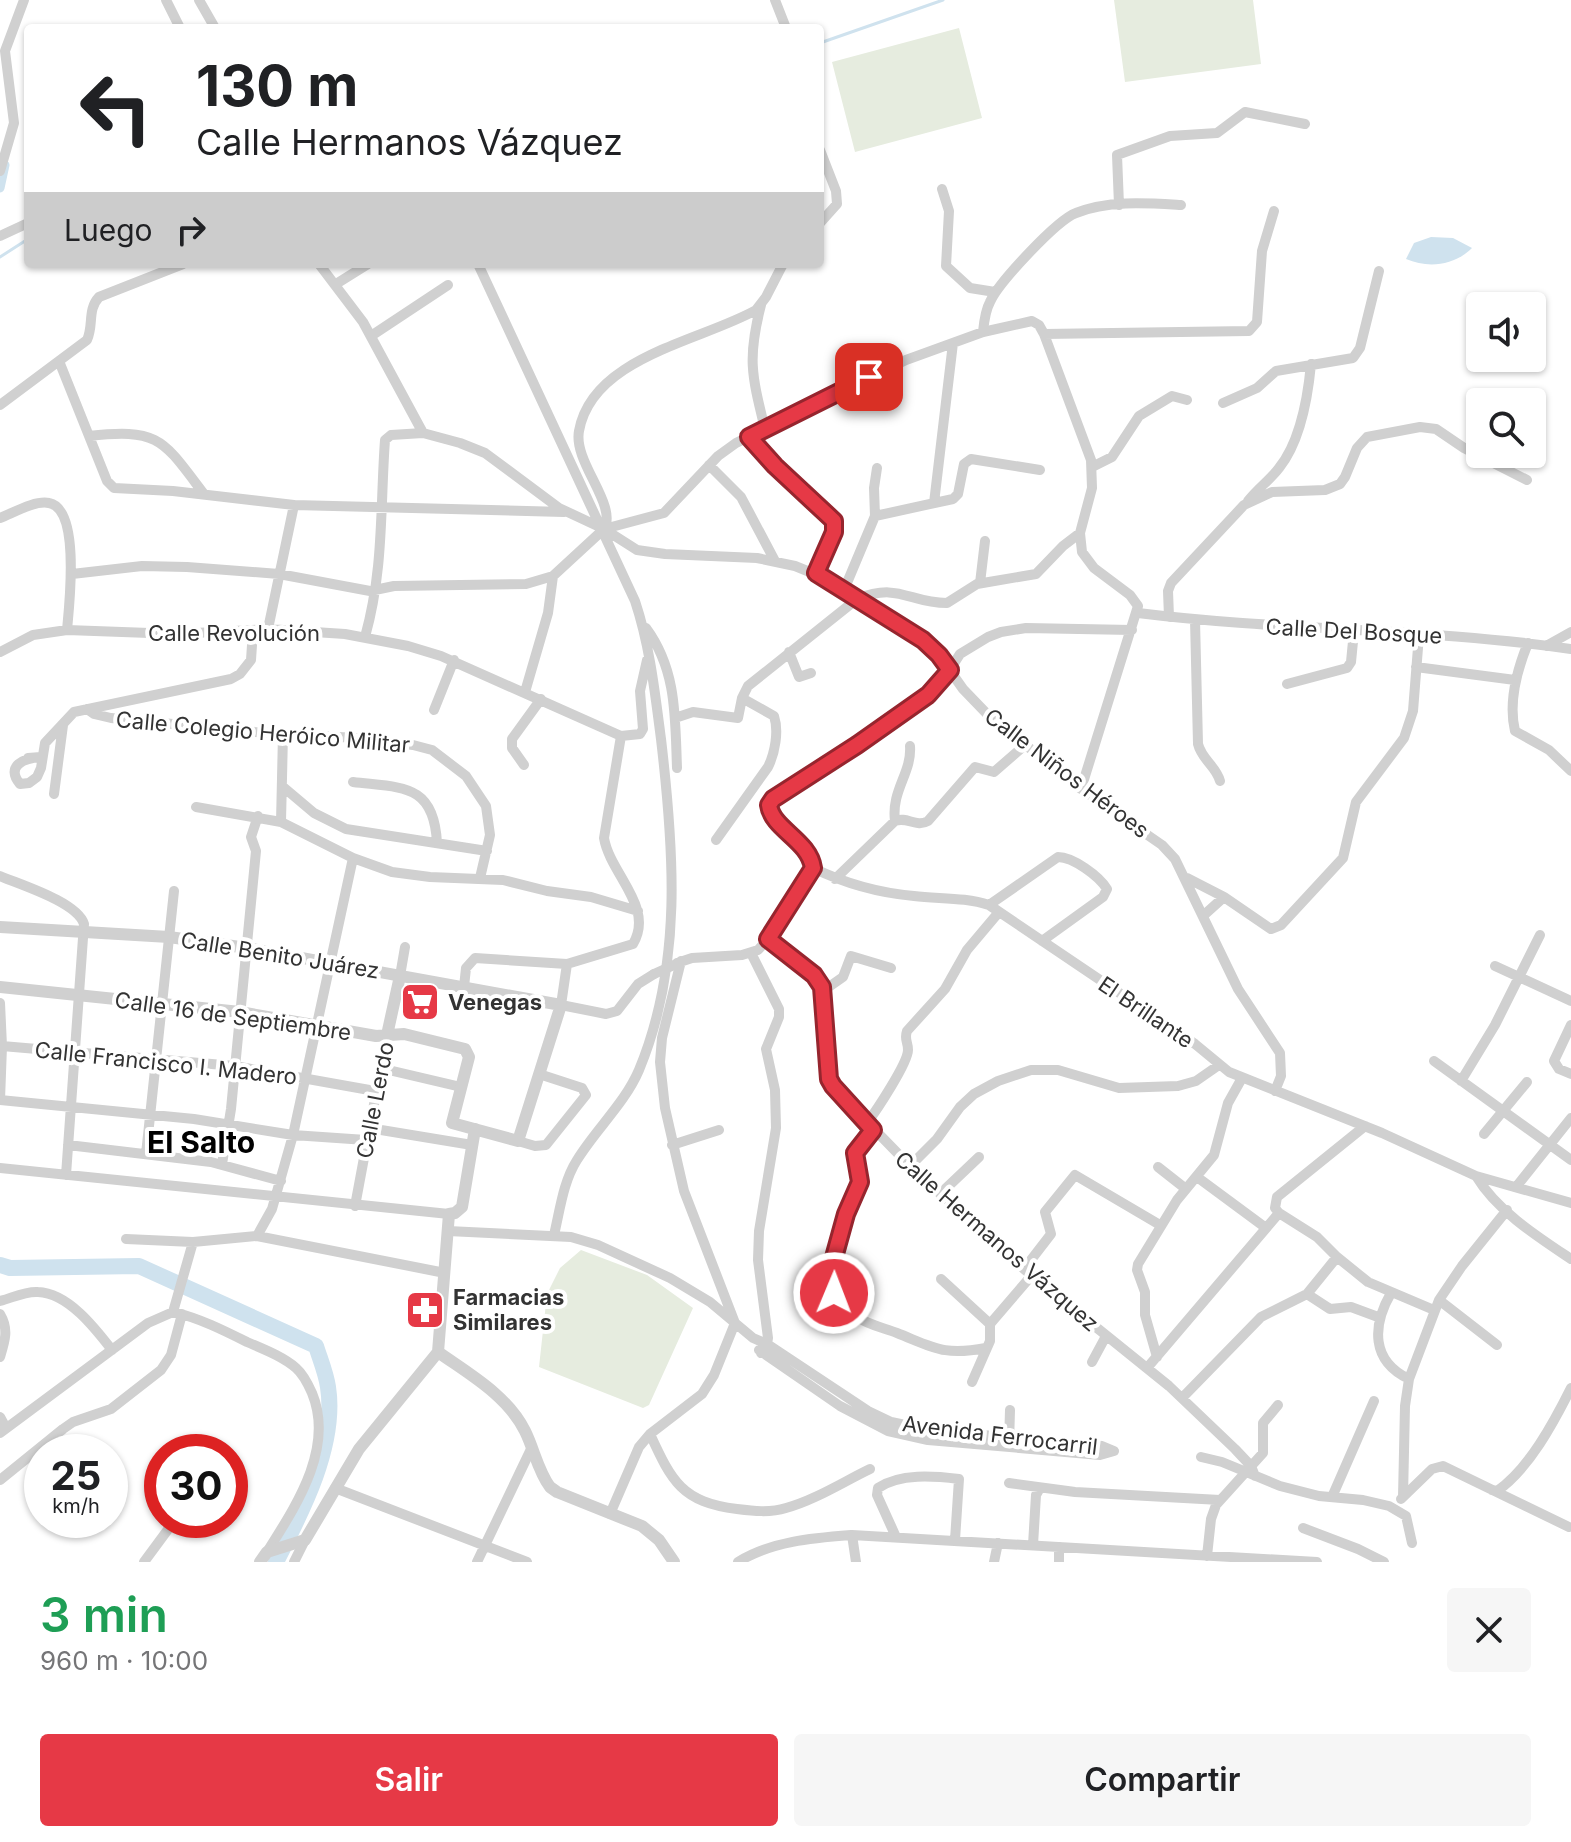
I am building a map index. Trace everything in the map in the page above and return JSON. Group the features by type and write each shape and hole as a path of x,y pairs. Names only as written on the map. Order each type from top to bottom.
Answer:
{"street":[{"path":"0,171 14,123 5,51 24,0"},
{"path":"199,0 213,24"},
{"path":"775,0 784,24"},
{"path":"171,3 179,24"},
{"path":"1119,205 1117,155 1170,136 1217,133 1245,112 1305,124"},
{"path":"824,160 836,191 837,204 824,219"},
{"path":"942,189 950,220 946,266 970,288 995,292"},
{"path":"983,332 986,312 995,292 1070,215 1119,205 1181,205"},
{"path":"1044,334 1249,331 1257,322 1262,251 1274,211"},
{"path":"0,236 24,225"},
{"path":"0,405 87,340 91,330 92,306 99,297 173,268"},
{"path":"322,268 371,336 423,433"},
{"path":"336,284 362,268"},
{"path":"480,268 559,441 604,529 643,623 672,845 671,934 652,1034 638,1073 577,1159 565,1187 554,1235"},
{"path":"765,429 751,367 752,347 761,304 781,268"},
{"path":"1223,403 1257,388 1276,371 1345,360 1357,355 1379,271"},
{"path":"371,336 448,285"},
{"path":"604,529 608,515 578,443 585,411 602,388 639,361 750,314 761,304"},
{"path":"72,574 142,566 279,574 362,591 394,586 526,584 553,576 604,529 664,513 727,448 889,368 983,332 1032,321 1039,325 1044,334 1087,446 1092,467 1092,488 1080,533 1082,552 1086,560 1130,595 1138,606 1081,789"},
{"path":"934,503 953,343"},
{"path":"59,361 107,481 114,488 204,494 294,505 567,512"},
{"path":"1169,617 1168,591 1171,583 1288,454 1305,405 1311,364"},
{"path":"1092,467 1112,457 1139,416 1172,396 1187,400"},
{"path":"1244,505 1272,492 1333,488 1345,477 1357,448 1367,437 1420,427 1436,429 1464,448 1527,480"},
{"path":"89,436 130,432 158,440 170,448 204,494"},
{"path":"365,637 377,590 385,440 391,435 423,433 485,453 567,512"},
{"path":"749,437 784,475 834,521 834,532 816,573"},
{"path":"875,516 953,499 958,494 964,464 971,459 1040,470"},
{"path":"709,465 741,497 775,561"},
{"path":"844,590 875,516 877,468"},
{"path":"0,518 48,503 55,506 62,517 72,574 67,630"},
{"path":"268,629 294,505"},
{"name":"Calle Niños Héroes","path":"567,512 604,529 627,545 649,553 743,556 816,573 923,640 939,655 975,703 1081,789 1162,845 1187,878"},
{"path":"675,718 693,712 736,719 748,686 857,599 874,592 888,591 947,603 980,583 1036,574 1080,533"},
{"path":"980,583 985,541"},
{"path":"525,692 548,613 553,576"},
{"name":"Calle Del Bosque","path":"1138,613 1195,620 1528,643 1571,649"},
{"path":"1195,620 1198,744 1204,759 1214,768 1220,781"},
{"path":"643,623 659,646 673,687 677,768"},
{"name":"Calle Revolución","path":"0,652 33,635 67,630 165,634 268,629 324,631 408,646 454,660 621,736"},
{"path":"41,757 28,758 9,769 20,784 29,783 37,777 48,738 74,712 231,679 240,674 251,660 253,630"},
{"path":"764,1349 759,1231 777,1110 766,1049 776,1026 779,1009 751,953 768,939 813,868 810,856 772,814 769,805 773,799 928,695 968,648 988,637 1010,630 1132,630"},
{"path":"1287,684 1347,668 1351,662 1354,631"},
{"path":"1546,646 1571,632"},
{"path":"1187,878 1224,897 1271,929 1277,928 1336,867 1346,849 1356,802 1408,730 1413,711 1419,635"},
{"path":"1528,643 1515,680 1515,731 1549,750 1571,771"},
{"path":"789,652 799,677 811,673"},
{"path":"464,987 469,962 482,957 567,964 633,944 639,931 638,911 606,850 604,838 621,736 640,734 643,729 640,691 649,654"},
{"path":"434,710 454,660"},
{"path":"1416,667 1515,680"},
{"path":"716,840 768,767 772,756 776,721 770,713 742,698"},
{"path":"524,765 512,748 512,739 541,699"},
{"name":"Calle Colegio Heróico Militar","path":"87,709 111,718 413,745 441,755 466,776 486,806 490,835 480,878"},
{"path":"54,794 64,723"},
{"path":"281,822 283,734"},
{"path":"835,879 895,821 905,819 924,824 975,767 994,772 1025,745"},
{"path":"895,821 893,806 908,766 910,746"},
{"path":"353,782 395,787 413,793 427,803 433,813 437,843"},
{"path":"282,786 314,813 335,825 487,851"},
{"path":"196,807 281,822 379,868 414,876 480,878 591,897 638,911"},
{"path":"222,1164 229,1125 256,851 251,837 258,816"},
{"path":"989,905 1062,856 1103,882 1107,889 1103,897 1042,941"},
{"path":"257,1236 276,1198 293,1135 353,858"},
{"name":"El Brillante","path":"813,868 835,879 902,895 969,900 989,905 1242,1078 1365,1126 1476,1176 1571,1203"},
{"path":"0,876 73,909 82,918 85,930 66,1175"},
{"path":"1187,878 1238,989 1280,1053 1281,1076 1275,1091"},
{"path":"146,1154 174,891"},
{"path":"1204,915 1224,897"},
{"path":"986,1348 949,1352 935,1349 857,1318 834,1293 831,1279 846,1214 860,1182 855,1153 907,1054 907,1031 939,996 967,950 999,912"},
{"name":"Calle Benito Juárez","path":"0,927 169,937 247,948 606,1014 617,1011 638,984 678,963 692,958 751,953"},
{"path":"1461,1081 1482,1049 1540,935"},
{"path":"768,939 814,975 823,991 843,977 851,956 891,968"},
{"name":"Calle Lerdo","path":"355,1206 405,947"},
{"path":"610,1514 639,1447 650,1434 702,1394 714,1375 735,1323 696,1226 672,1145 660,1062 678,963"},
{"path":"518,1141 561,1005 567,964"},
{"path":"1495,966 1571,1001"},
{"name":"Calle 16 de Septiembre","path":"0,987 240,1012 376,1036 404,1034 465,1049 469,1057 461,1087"},
{"name":"Calle Hermanos Vázquez","path":"823,991 829,1079 833,1086 870,1127 940,1194 1028,1272 1182,1398 1250,1471 1307,1494 1389,1506"},
{"name":"Calle Francisco I. Madero","path":"0,1003 0,1100"},
{"path":"1571,1025 1554,1061 1559,1069 1571,1074"},
{"name":"Calle Francisco I. Madero","path":"2,1046 235,1066 375,1091"},
{"path":"1434,1061 1571,1160"},
{"path":"910,1166 937,1139 966,1099 998,1081 1049,1069 1119,1088 1178,1086 1196,1081 1219,1065"},
{"path":"380,1068 461,1087 448,1141"},
{"path":"452,1123 541,1147 551,1141 584,1098 585,1090 539,1074"},
{"path":"1157,1357 1145,1315 1145,1292 1137,1270 1160,1225 1214,1155 1224,1114 1242,1078"},
{"path":"1484,1134 1527,1082"},
{"path":"0,1100 150,1114 293,1135 366,1140"},
{"path":"1516,1187 1571,1118"},
{"path":"1365,1126 1277,1197 1275,1208 1317,1237 1358,1276 1391,1293 1437,1305 1497,1345"},
{"path":"369,1128 472,1145"},
{"path":"0,1168 449,1214 462,1207 475,1129"},
{"path":"672,1145 719,1130"},
{"path":"68,1145 222,1164 281,1181"},
{"path":"940,1194 979,1157"},
{"path":"1158,1167 1186,1189"},
{"path":"972,1382 991,1335 990,1324 1051,1234 1045,1212 1075,1175 1160,1225"},
{"path":"1476,1176 1507,1210 1571,1259"},
{"path":"1197,1177 1266,1228"},
{"path":"1403,1497 1405,1406 1409,1379 1437,1305 1462,1266 1507,1210"},
{"path":"1147,1368 1279,1213"},
{"path":"294,1562 300,1542 359,1449 438,1352 449,1214"},
{"name":"Avenida Ferrocarril","path":"448,1231 571,1237 631,1259 710,1302 764,1349 863,1420 903,1430 1100,1455 1114,1451 1102,1446 1009,1442"},
{"path":"126,1239 193,1242 257,1236 445,1273"},
{"path":"0,1479 73,1422 111,1409 161,1370 171,1355 177,1310 193,1242"},
{"path":"1182,1398 1261,1317 1307,1294 1337,1257"},
{"path":"941,1279 990,1324"},
{"path":"0,1301 34,1292 48,1294 86,1317 112,1350"},
{"path":"1391,1293 1378,1317 1379,1344 1386,1362 1409,1379"},
{"path":"1307,1294 1320,1304 1337,1310 1343,1306 1351,1307 1378,1317"},
{"path":"0,1417 3,1431 155,1318 177,1310 283,1360 297,1369 314,1399 318,1420 317,1440 310,1472 298,1502 268,1554"},
{"path":"0,1314 6,1336 0,1357"},
{"path":"1092,1362 1106,1336"},
{"path":"438,1352 505,1404 524,1428 550,1487 651,1532 669,1560"},
{"path":"1492,1490 1497,1491 1506,1485 1541,1442 1571,1388"},
{"path":"1332,1497 1374,1401"},
{"path":"1207,1556 1213,1512 1220,1500 1250,1471 1263,1453 1263,1423 1278,1405"},
{"path":"1009,1442 1010,1410"},
{"path":"650,1434 662,1460 679,1485 697,1499 714,1506 779,1510 870,1469"},
{"path":"477,1562 532,1447"},
{"path":"1201,1457 1250,1471"},
{"path":"1412,1543 1406,1516 1389,1506 1437,1466 1449,1468 1569,1527"},
{"path":"896,1537 877,1495 878,1488 908,1478 935,1476 959,1479 955,1540"},
{"path":"1009,1483 1040,1488 1220,1500"},
{"path":"335,1488 527,1562"},
{"path":"1033,1545 1036,1495 1040,1488"},
{"path":"1303,1528 1384,1562"},
{"path":"852,1535 856,1562"},
{"path":"738,1562 814,1538 852,1535 1033,1545 1180,1558 1207,1556 1317,1562"},
{"path":"144,1562 162,1538"},
{"path":"268,1554 300,1542"},
{"path":"994,1562 998,1543"},
{"path":"1059,1547 1059,1562"},
{"path":"1358,1549 1362,1562"}],"shaded area":[{"path":"1114,0 1253,0 1261,64 1125,82"},
{"path":"959,28 982,118 855,152 832,62"},
{"path":"581,1250 647,1275 693,1308 649,1405 643,1408 539,1367 547,1294 560,1268"}],"water":[{"path":"1431,237 1453,238 1472,248 1458,258 1441,264 1424,264 1406,259 1414,243"}],"waterway":[{"path":"824,42 943,0"},
{"path":"0,188 5,165"},
{"path":"0,257 24,242"},
{"path":"0,1265 10,1268 139,1266 316,1346 328,1387 327,1432 315,1478 276,1562"}],"place":[{"name":"Venegas","path":"420,1002"},
{"name":"Farmacias Similares","path":"425,1310"}],"district":[{"name":"El Salto","path":"201,1142"}],"route":[{"path":"834,1293 831,1279 833,1261 846,1214 860,1182 855,1153 873,1130 829,1079 824,996 819,980 768,939 813,868 810,856 772,814 769,805 773,799 928,695 950,670 923,640 816,573 834,532 834,521 793,484 749,437 869,377"}]}
